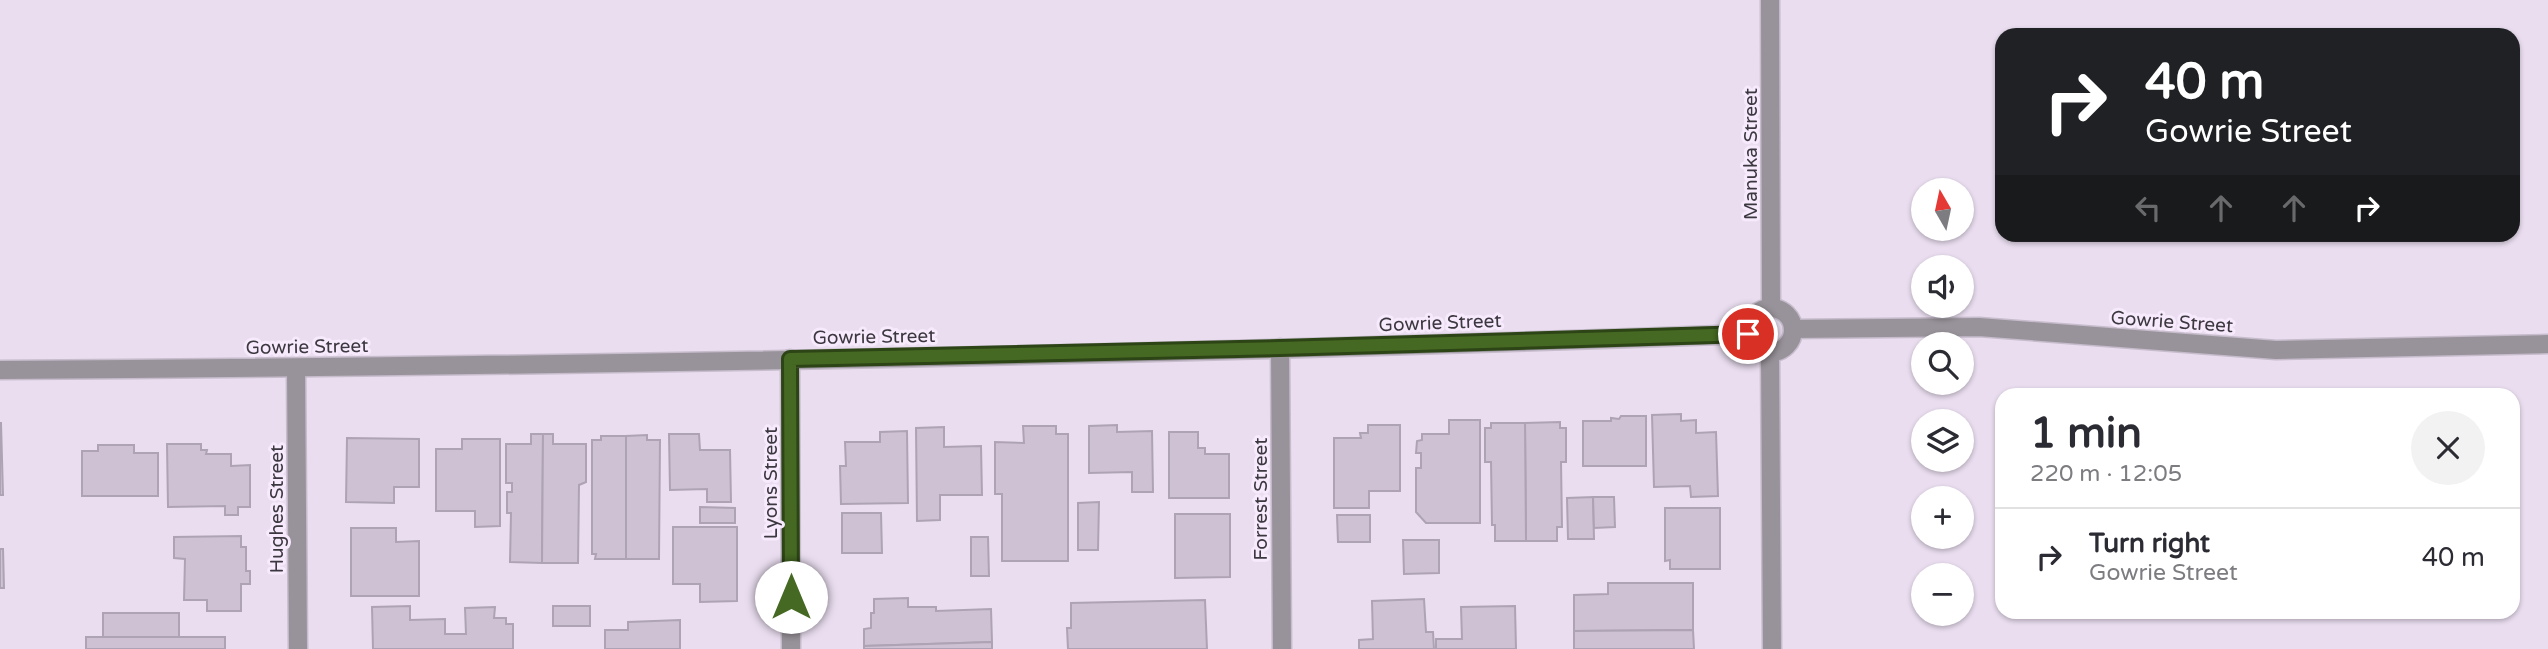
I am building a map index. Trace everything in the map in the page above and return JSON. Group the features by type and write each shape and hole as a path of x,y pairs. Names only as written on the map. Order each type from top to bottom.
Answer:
{"street":[{"name":"Manuka Street","path":"1770,0 1771,308"},
{"path":"1771,308 1784,312 1793,329 1790,343 1777,352 1770,353 1758,349 1748,334 1754,316 1771,308"},
{"name":"Gowrie Street","path":"1793,329 1979,327 2276,350 2548,344"},
{"name":"Gowrie Street","path":"0,370 296,368 790,359 1748,334"},
{"name":"Forrest Street","path":"1280,348 1282,649"},
{"path":"1770,353 1772,649"},
{"name":"Lyons Street","path":"790,359 791,649"},
{"name":"Hughes Street","path":"296,368 298,649"}],"building":[{"path":"1681,414 1681,421 1696,420 1696,433 1716,432 1718,496 1691,497 1690,486 1654,487 1652,415"},
{"path":"1621,416 1646,416 1646,466 1583,466 1583,421 1611,421 1611,418 1619,419"},
{"path":"1449,420 1480,420 1480,523 1426,523 1416,512 1416,468 1421,468 1421,453 1416,453 1417,441 1422,440 1422,434 1449,434"},
{"path":"1560,422 1560,428 1566,428 1566,462 1561,462 1562,527 1557,527 1557,541 1526,541 1525,423"},
{"path":"1,423 3,495 0,495"},
{"path":"1491,423 1525,423 1526,541 1495,541 1495,525 1492,525 1491,462 1485,462 1485,428 1491,428"},
{"path":"1117,425 1117,432 1152,431 1153,492 1132,492 1132,472 1089,473 1089,426"},
{"path":"1368,425 1400,425 1400,491 1369,491 1369,508 1334,508 1334,438 1361,438 1360,433 1368,433"},
{"path":"1023,426 1056,426 1056,434 1068,434 1068,561 1002,561 1002,494 995,494 995,442 1024,443"},
{"path":"944,427 944,447 981,446 982,495 940,495 940,520 917,521 916,428"},
{"path":"907,431 908,503 841,504 840,466 846,466 845,442 880,442 880,432"},
{"path":"1169,432 1198,432 1198,448 1205,448 1205,454 1229,454 1229,498 1169,498"},
{"path":"531,434 543,434 542,563 510,562 511,513 507,513 507,492 512,492 512,483 506,483 506,444 531,444"},
{"path":"543,434 553,434 553,444 586,444 586,482 579,485 578,563 542,563"},
{"path":"669,434 699,434 700,450 730,450 731,502 707,502 707,489 670,490"},
{"path":"647,435 647,440 660,440 659,559 626,559 626,436"},
{"path":"601,436 626,436 626,559 595,559 596,554 592,554 592,440 601,440"},
{"path":"347,438 419,439 419,487 394,487 394,503 346,502"},
{"path":"462,439 500,439 500,526 475,527 475,511 436,511 436,449 462,449"},
{"path":"167,444 201,444 201,450 207,450 206,454 231,454 231,466 250,465 250,507 238,507 238,515 225,515 225,506 168,507"},
{"path":"98,445 134,445 134,453 158,453 158,496 82,496 82,451 98,451"},
{"path":"1593,497 1594,539 1568,539 1567,498"},
{"path":"1593,497 1614,497 1615,527 1594,528"},
{"path":"1099,502 1098,550 1078,550 1078,503"},
{"path":"700,507 735,508 735,523 700,523"},
{"path":"1665,508 1720,508 1720,569 1670,569 1670,560 1665,561"},
{"path":"842,513 881,513 882,553 842,553"},
{"path":"1175,514 1230,514 1230,577 1175,578"},
{"path":"1337,515 1370,515 1370,542 1338,542"},
{"path":"673,527 737,527 737,601 700,602 700,584 673,584"},
{"path":"351,528 396,528 396,542 419,541 419,596 351,596"},
{"path":"241,536 241,547 246,547 246,571 250,571 250,584 241,584 241,611 207,611 207,600 184,600 185,559 174,558 174,537"},
{"path":"971,537 988,537 989,576 971,576"},
{"path":"1403,540 1439,540 1439,573 1404,574"},
{"path":"0,549 3,549 4,588 0,588"},
{"path":"1608,583 1693,583 1693,630 1574,631 1574,595 1608,594"},
{"path":"908,598 908,607 936,607 936,611 991,609 992,642 864,646 864,629 871,628 874,599"},
{"path":"1424,599 1426,632 1433,632 1434,649 1359,649 1359,640 1373,639 1372,601"},
{"path":"1205,600 1207,649 1068,649 1067,628 1071,628 1071,603"},
{"path":"410,606 410,620 445,619 445,634 466,634 465,608 495,607 494,618 506,618 506,624 513,624 513,649 373,649 372,607"},
{"path":"553,606 590,606 590,626 553,626"},
{"path":"1515,606 1516,649 1436,649 1436,639 1462,639 1461,607"},
{"path":"103,613 179,613 179,637 103,637"},
{"path":"680,620 680,649 605,649 605,630 628,630 628,622"},
{"path":"1693,630 1694,649 1574,649 1574,631"},
{"path":"86,637 225,637 225,649 86,649"},
{"path":"992,642 992,649 864,649 864,646"}],"route":[{"path":"791,597 790,359 1748,334"}]}
